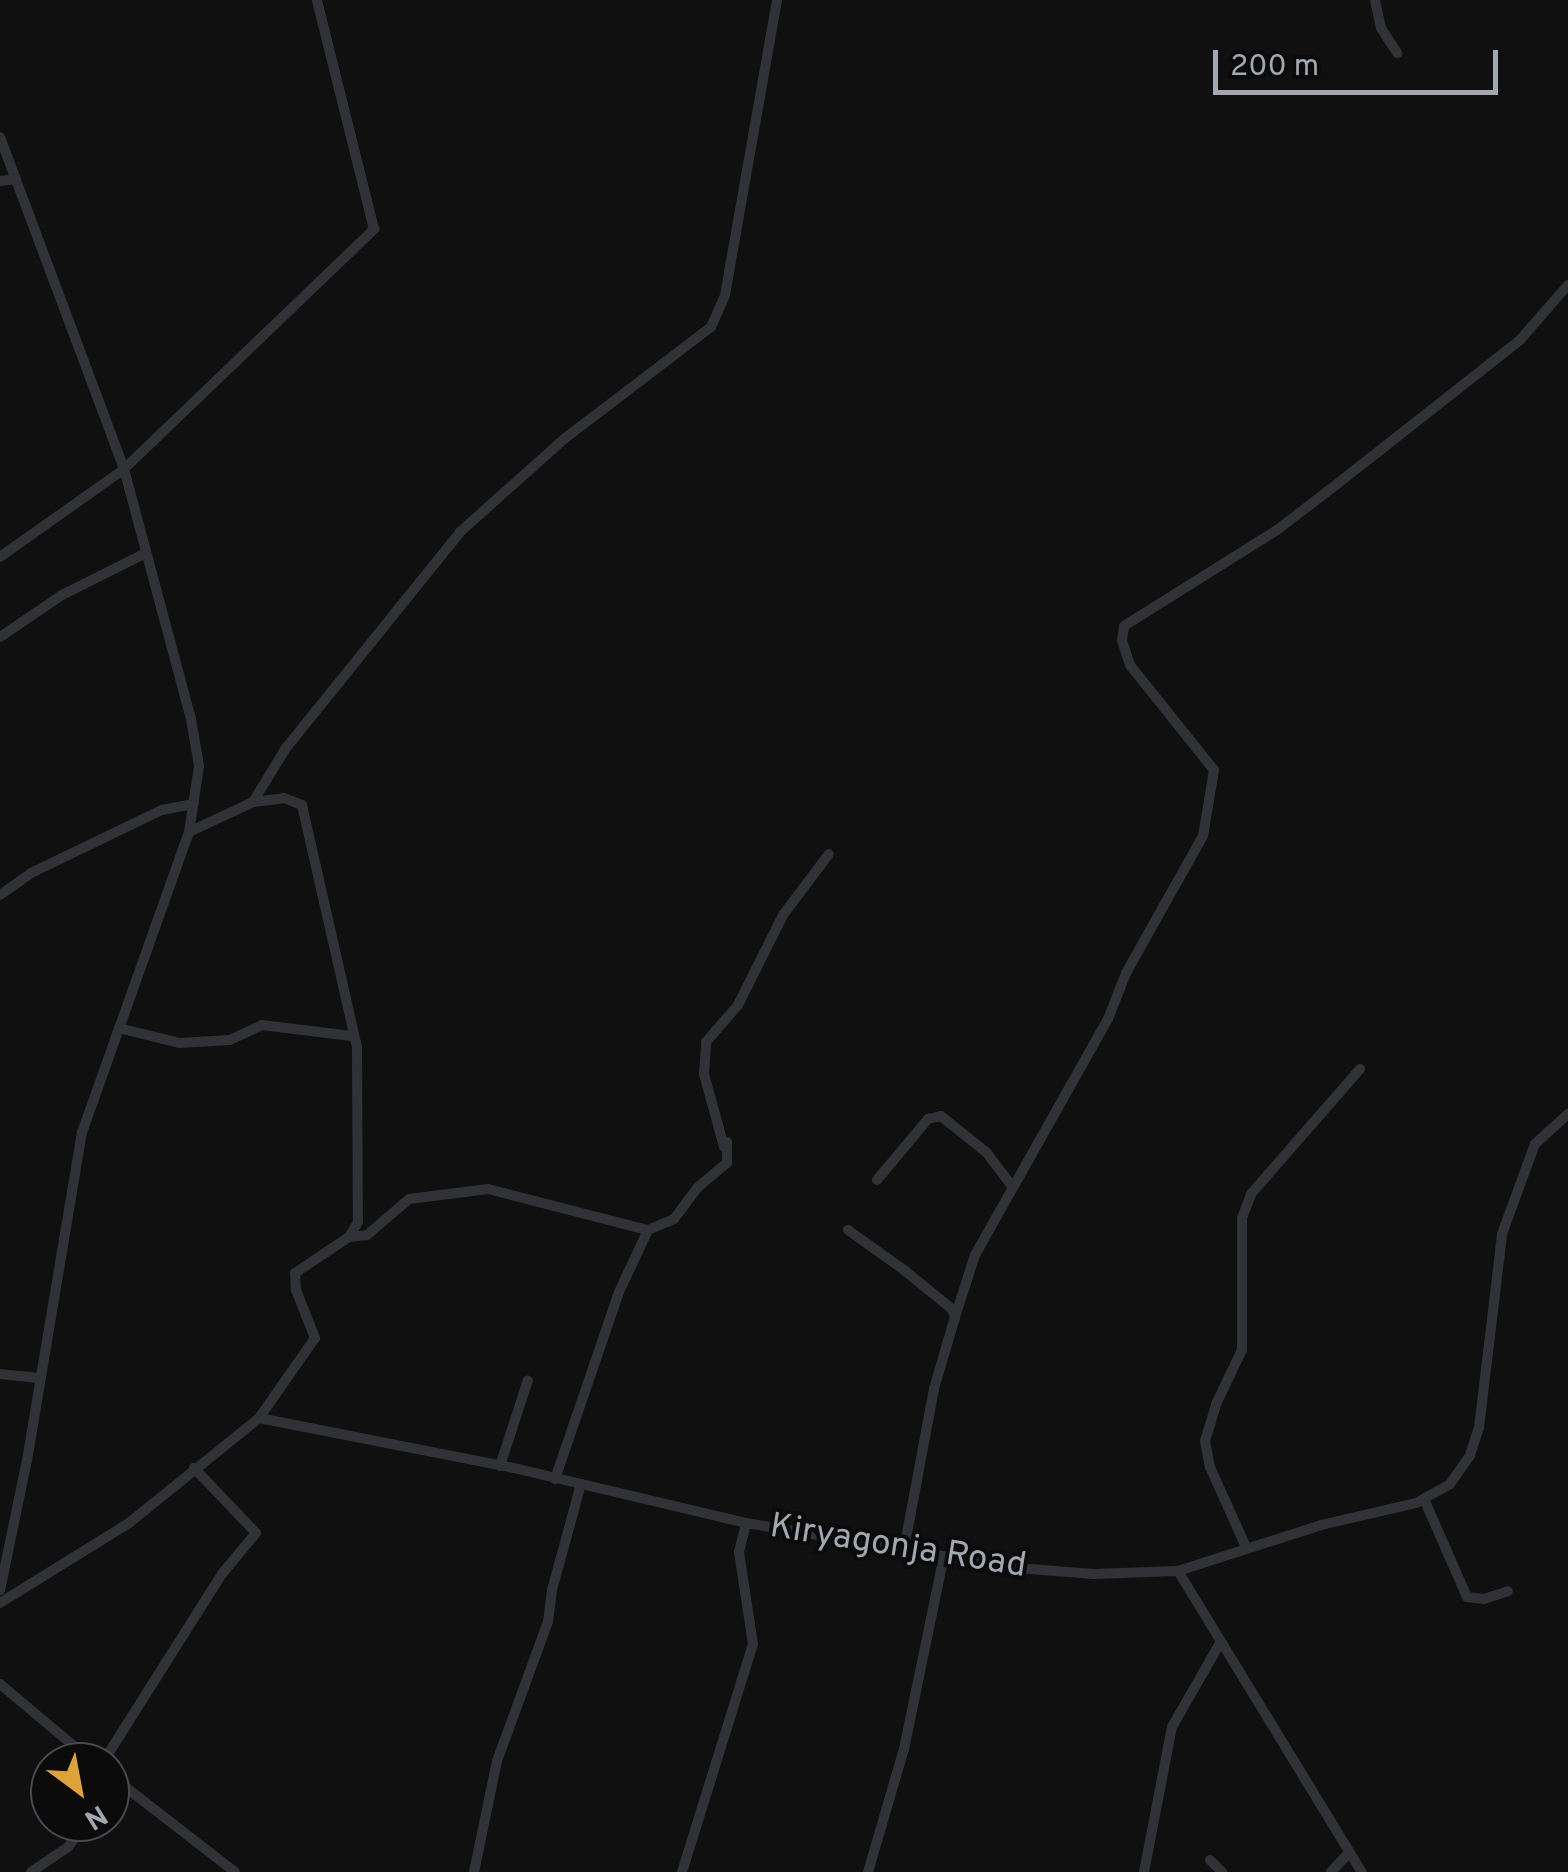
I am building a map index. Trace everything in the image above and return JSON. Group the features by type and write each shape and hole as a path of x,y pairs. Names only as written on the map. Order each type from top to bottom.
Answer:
{"street":[{"path":"0,556 124,470 374,230 317,0"},
{"path":"254,802 286,748 460,532 564,439 711,327 725,295 777,0"},
{"path":"1375,0 1381,28 1396,53"},
{"path":"0,136 124,470 191,719 198,766 188,832 82,1132 0,1590"},
{"path":"0,181 16,179"},
{"path":"904,1550 934,1389 970,1266 1108,1018 1126,973 1202,836 1214,770 1130,665 1122,641 1124,626 1277,530 1332,488 1520,340 1568,285"},
{"path":"0,637 103,572 146,554"},
{"path":"0,1603 129,1523 259,1418 315,1338 296,1290 295,1274 349,1237 358,1222 357,1048 302,805 284,798 254,802 188,832"},
{"path":"0,895 30,874 162,810 193,804"},
{"path":"727,1163 704,1074 706,1042 738,1006 783,915 829,854"},
{"path":"120,1028 180,1043 230,1040 262,1025 352,1036"},
{"path":"1246,1548 1210,1467 1205,1441 1216,1404 1242,1350 1242,1218 1251,1194 1360,1070"},
{"name":"Kiryagonja Road","path":"259,1418 500,1466 746,1523 904,1550 1094,1574 1178,1571 1424,1499 1450,1484 1470,1455 1479,1428 1502,1234 1531,1152 1568,1114"},
{"path":"877,1180 928,1119 940,1116 987,1153 1012,1186"},
{"path":"349,1237 367,1236 408,1199 488,1190 648,1230 674,1219 698,1188 727,1163 727,1142"},
{"path":"555,1479 619,1292 648,1230"},
{"path":"848,1230 952,1309 955,1317"},
{"path":"0,1374 39,1378"},
{"path":"500,1466 528,1380"},
{"path":"116,1742 222,1574 256,1533 194,1468"},
{"path":"474,1872 496,1762 548,1622 552,1590 581,1484"},
{"path":"1424,1499 1468,1596 1484,1599 1508,1591"},
{"path":"682,1872 754,1644 740,1566 746,1523"},
{"path":"868,1872 904,1750 944,1556"},
{"path":"1178,1571 1219,1645 1362,1872"},
{"path":"1144,1872 1172,1727 1219,1645"},
{"path":"0,1684 70,1742"},
{"path":"130,1790 235,1872"},
{"path":"31,1872 72,1842"},
{"path":"1331,1872 1349,1852"},
{"path":"1210,1860 1222,1872"}]}
